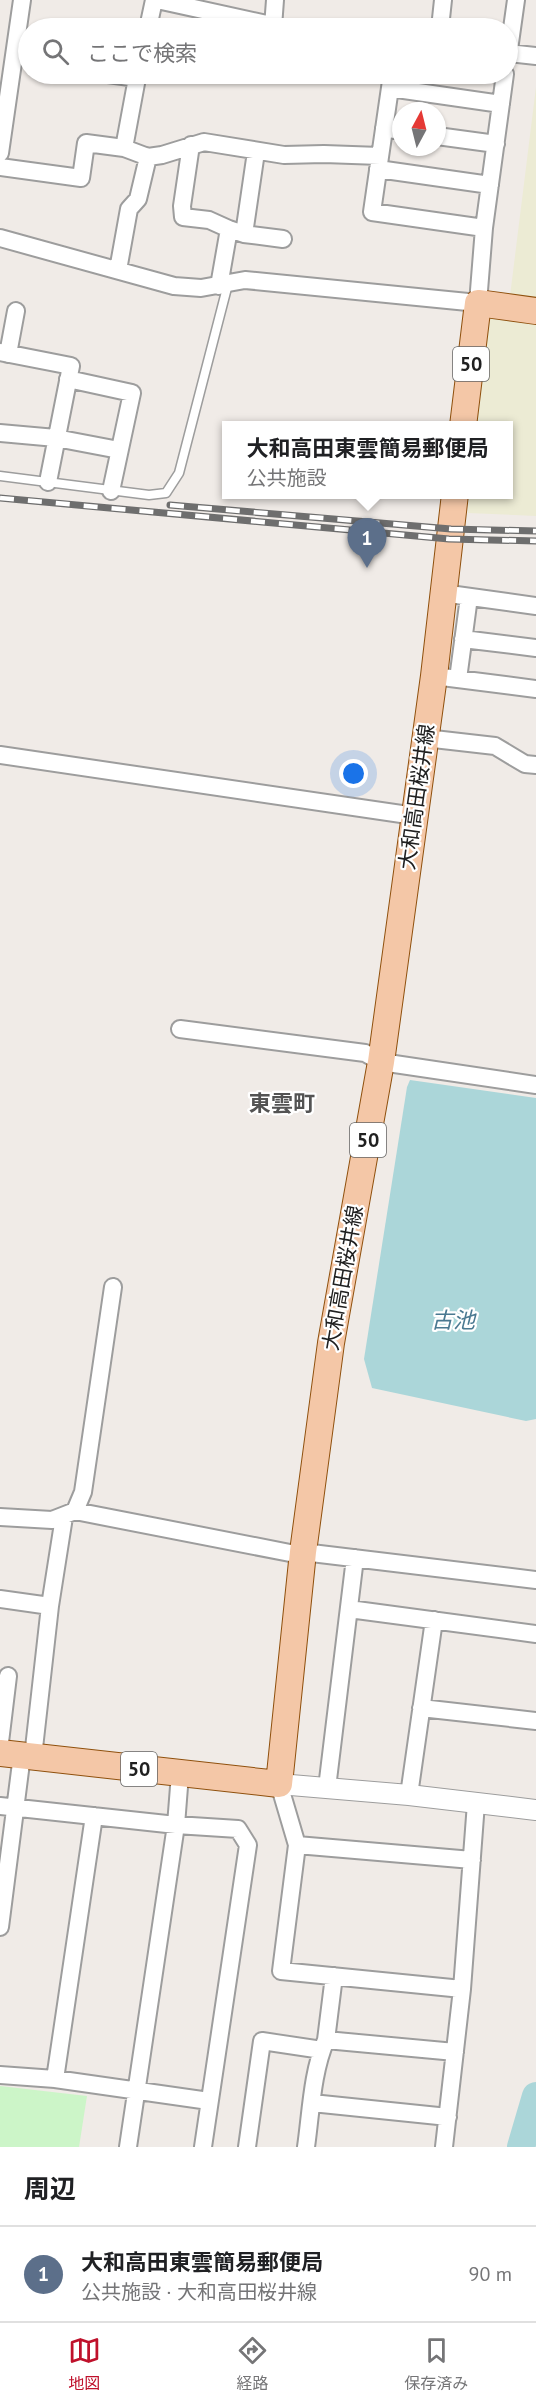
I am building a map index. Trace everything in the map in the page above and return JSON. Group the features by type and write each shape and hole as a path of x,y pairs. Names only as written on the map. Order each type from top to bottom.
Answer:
{"main road":[{"path":"478,303 536,311"},
{"name":"50","path":"464,421 478,303"},
{"name":"大和高田桜井線","path":"279,1784 303,1552 331,1343 381,1062 425,738 446,678 442,593 454,499"},
{"name":"50","path":"18,1755 279,1784"}],"street":[{"path":"20,18 22,0"},
{"path":"151,18 156,0 235,18"},
{"path":"275,0 278,18"},
{"path":"441,18 443,0"},
{"path":"513,18 516,0"},
{"path":"0,146 3,105 14,65 18,32"},
{"path":"518,55 536,56"},
{"path":"124,148 136,84"},
{"path":"391,84 392,106"},
{"path":"405,84 501,104"},
{"path":"0,238 174,286 201,288 245,280 478,303 484,228 504,84"},
{"path":"392,132 379,163 372,212 484,228"},
{"path":"446,137 496,144"},
{"path":"0,167 81,178 86,143 124,148 148,157 204,142 284,155 324,154 490,185"},
{"path":"191,145 182,206 183,217 209,220 236,231 283,239"},
{"path":"224,285 256,152"},
{"path":"118,270 129,209 138,199 148,157"},
{"path":"16,311 4,353 71,366 48,482"},
{"path":"68,379 132,393 111,490"},
{"path":"0,433 56,438 119,450"},
{"path":"442,593 536,606"},
{"path":"469,597 463,639 446,678 536,689"},
{"path":"463,639 536,648"},
{"path":"425,738 495,746 525,764 536,765"},
{"path":"0,755 415,816"},
{"path":"180,1029 365,1053 381,1062 536,1085"},
{"path":"0,1927 8,1806 70,1514 83,1492 113,1287"},
{"path":"0,1517 44,1520 70,1514 290,1553 303,1552 536,1580"},
{"path":"327,1788 356,1558"},
{"path":"0,1599 50,1606"},
{"path":"349,1609 536,1634"},
{"path":"409,1795 434,1620"},
{"path":"0,1742 8,1676"},
{"path":"421,1708 536,1721"},
{"path":"128,2147 176,1825 180,1774"},
{"path":"462,1989 281,1971 297,1845 279,1784 409,1795 536,1810"},
{"path":"444,2147 462,1989 476,1803"},
{"path":"8,1806 176,1825 238,1829 248,1845 203,2147"},
{"path":"55,2079 94,1816"},
{"path":"297,1845 472,1860"},
{"path":"306,2147 334,1976"},
{"path":"247,2147 262,2041 455,2052"},
{"path":"0,2075 55,2079 209,2101"},
{"path":"312,2103 448,2117"}],"lane":[{"path":"0,476 149,495 166,493 179,473 224,285"}],"green space":[{"path":"536,87 536,299 510,296"},
{"path":"486,309 536,317 536,516 468,513 469,499 513,499 513,421 476,421"},
{"path":"0,2086 87,2096 79,2147 0,2147"}],"water":[{"name":"古池","path":"410,1080 536,1098 536,1419 526,1421 372,1388 364,1359 407,1087"}],"waterway":[{"path":"521,2147 536,2096"}],"railway":[{"path":"0,498 449,539 536,541"},
{"path":"170,505 451,529 536,531"}],"place":[{"name":"大和高田東雲簡易郵便局","path":"367,568"}],"district":[{"name":"東雲町","path":"282,1103"}]}
